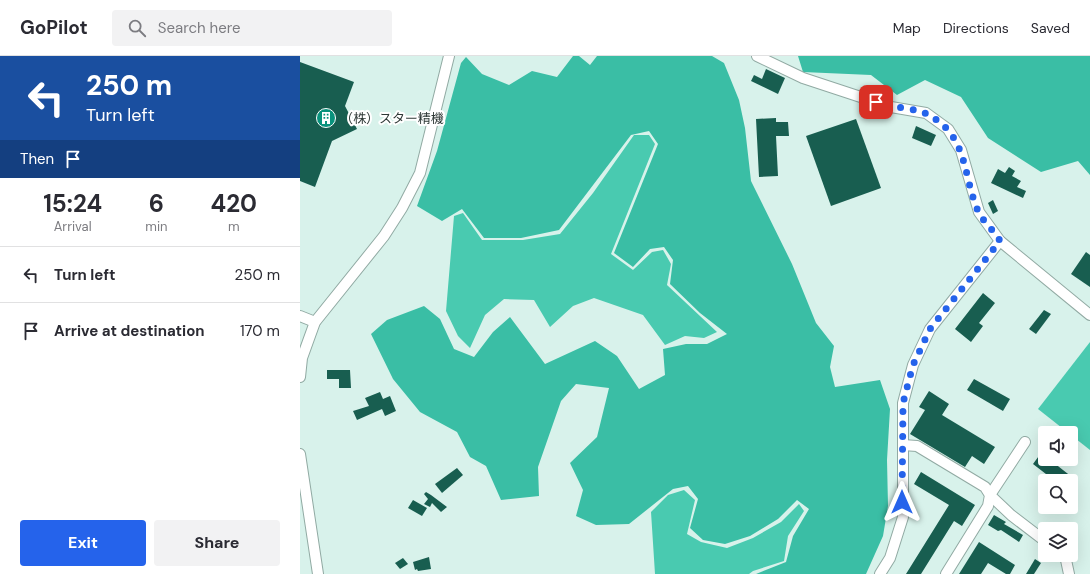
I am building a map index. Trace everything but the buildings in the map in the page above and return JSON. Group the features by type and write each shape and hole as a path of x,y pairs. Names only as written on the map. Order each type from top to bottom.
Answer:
{"street":[{"path":"300,377 302,358 315,322 342,286 384,236 420,173 449,56"},
{"path":"757,56 803,78 891,107 926,113 948,129 961,150 979,212 996,233 1000,241 1090,314"},
{"path":"880,574 890,558 902,517 903,403 913,365 930,329 1000,241"},
{"path":"300,316 315,322"},
{"path":"946,574 988,506 990,495 1024,442"},
{"path":"902,445 918,446 985,487 990,495 1011,515 1038,536"},
{"path":"300,454 318,574"},
{"path":"1066,562 1069,574"}],"shaded area":[{"path":"573,56 579,56 590,65 597,56 712,56 724,63 739,100 745,128 751,181 792,264 816,323 834,346 830,367 835,387 880,380 890,409 887,460 888,506 883,536 866,574 756,574 786,562 793,536 809,509 797,500 778,519 750,536 725,544 703,540 690,528 698,499 688,486 673,489 629,524 596,525 576,516 583,490 570,463 597,437 609,388 576,384 561,401 538,467 539,496 501,500 486,466 470,457 457,432 420,412 393,379 371,334 387,320 424,306 440,319 454,349 474,357 493,332 510,317 545,364 595,341 617,356 639,389 665,375 663,349 686,344 707,344 727,334 700,313 670,284 673,260 664,247 650,249 633,267 614,253 658,144 649,131 631,135 559,230 521,238 484,238 462,209 442,221 417,206 437,151 461,63 466,57 482,74 509,85 532,71 557,77"},
{"path":"798,56 1090,56 1090,175 1078,161 1041,172 988,138 961,97 925,80 897,95 871,75 803,72"},
{"path":"634,135 649,135 655,144 611,254 633,270 652,252 663,250 671,264 667,285 717,332 704,338 685,336 665,345 643,315 594,298 573,306 550,327 534,300 504,299 485,315 470,348 458,336 446,311 454,216 463,213 482,240 523,240 560,234 593,193"},
{"path":"1090,342 1090,450 1078,441 1078,426 1060,426 1038,409"},
{"path":"684,490 695,500 687,534 701,542 727,548 753,538 781,522 799,504 804,511 788,536 784,561 753,571 749,574 655,574 651,512 668,495"}],"place":[{"name":"（株）スター精機","path":"326,118"}],"route":[{"path":"876,102 891,107 926,113 948,129 961,150 979,212 996,233 1000,241 988,254 930,329 913,365 903,403 902,502"}]}
